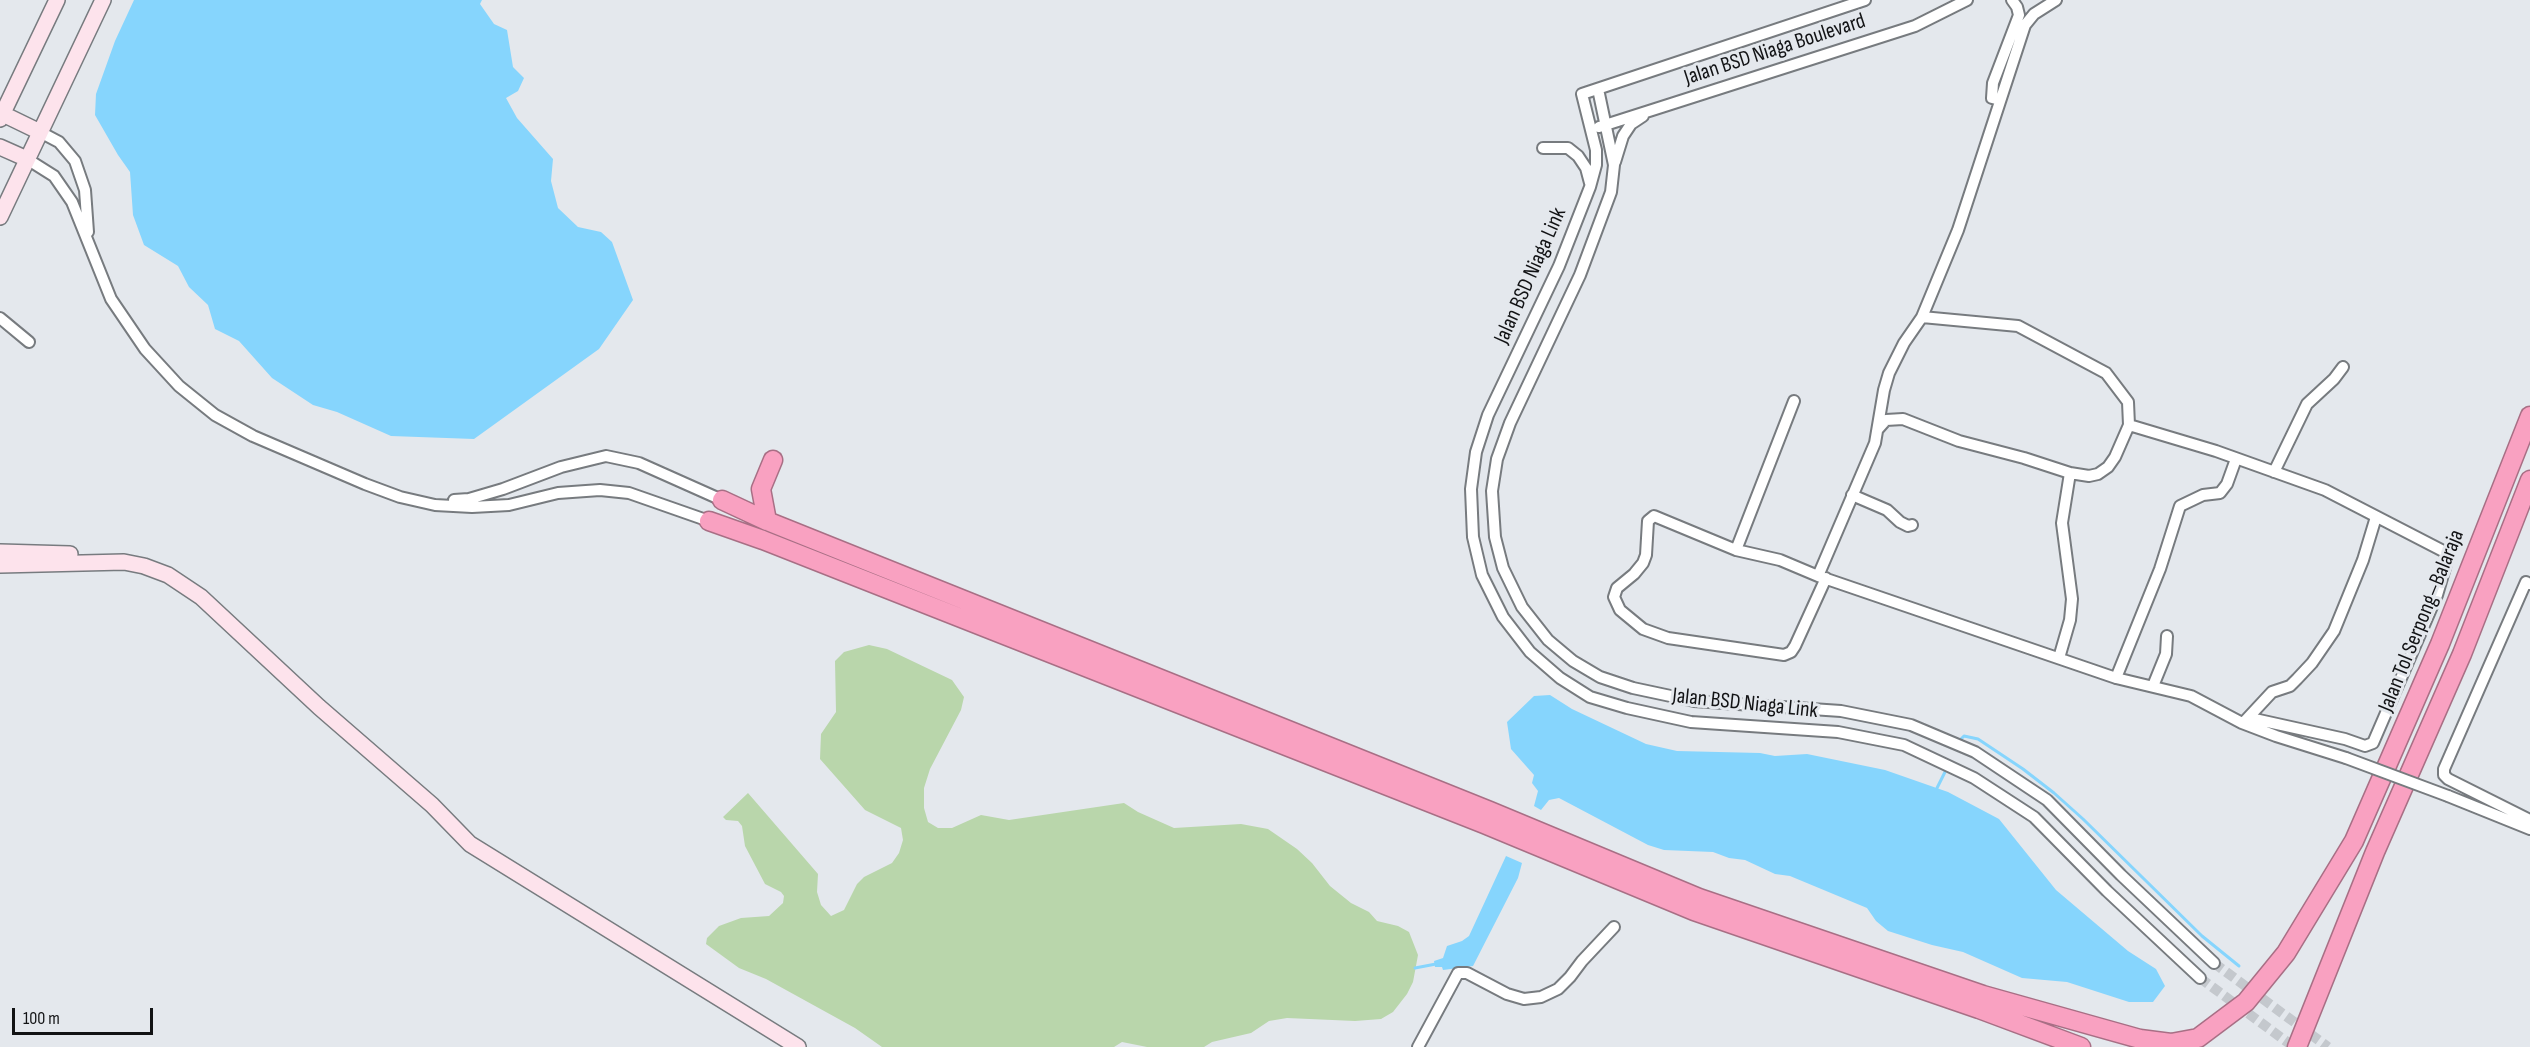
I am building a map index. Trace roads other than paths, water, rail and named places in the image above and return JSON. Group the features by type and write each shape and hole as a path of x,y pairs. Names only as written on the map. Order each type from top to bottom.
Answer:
{"highway":[{"name":"Jalan Tol Serpong–Balaraja","path":"722,500 767,522 1490,811 1699,898 1983,995 2140,1039 2171,1043 2198,1038 2246,1002 2286,953 2354,841 2440,645 2530,416"},
{"path":"767,522 761,489 773,460"},
{"path":"2297,1047 2375,852 2462,654 2530,480"},
{"path":"710,521 1474,820 1694,911 1979,1009 2081,1047"}],"main road":[{"path":"40,132 1,116 57,0"},
{"path":"0,217 103,0"},
{"path":"0,147 27,159"},
{"path":"0,552 67,554 144,566 168,575 201,597 319,707 432,805 470,844 798,1047"},
{"path":"0,565 111,562"}],"street":[{"name":"Jalan BSD Niaga Boulevard","path":"1582,94 1865,0"},
{"name":"Jalan BSD Niaga Boulevard","path":"1591,129 1915,26 1967,0"},
{"path":"1956,6 1979,0"},
{"path":"2000,100 1992,98 1993,83 2019,15 2012,0"},
{"path":"2056,0 2034,14 2025,25 1958,230 1922,317 1904,343 1889,373 1875,443 1852,495 1822,577 1791,652 1784,655 1668,638 1643,628 1616,605 1614,597 1617,588 1643,563 1646,555 1647,525 1651,517 1658,517 1736,550 1780,560 1822,577 2116,678 2192,696 2276,736 2346,758 2530,829"},
{"name":"Jalan BSD Niaga Link","path":"1598,89 1614,165 1611,192 1599,230 1580,275 1510,423 1497,459 1492,491 1495,537 1503,568 1522,607 1548,640 1573,661 1600,677 1694,701 1841,711 1911,725 1975,752 2047,800 2121,875 2214,963"},
{"name":"Jalan BSD Niaga Link","path":"1582,94 1596,150 1596,165 1590,186 1559,266 1488,415 1476,452 1471,489 1473,537 1482,575 1503,617 1530,652 1560,678 1590,697 1691,722 1838,732 1904,745 1974,778 2034,817 2107,891 2199,978"},
{"path":"1614,165 1623,136 1631,124 1653,109"},
{"path":"40,132 59,142 75,161 85,190 88,245"},
{"path":"1543,148 1568,148 1578,156 1586,168 1590,186"},
{"path":"27,159 54,176 72,202 111,299 145,348 179,386 215,415 253,436 400,497 435,505 472,507 509,505 558,493 600,490 629,493 710,521"},
{"path":"1878,430 1886,420 1903,419 1959,441 2070,473 2089,476 2098,474 2108,467 2115,458 2129,425 2128,402 2106,373 2018,326 1922,317"},
{"path":"0,318 29,342"},
{"path":"2274,472 2307,404 2327,387 2343,367"},
{"path":"1736,550 1794,401"},
{"path":"2129,425 2325,490 2449,554 2437,595 2373,743 2365,746 2344,739 2246,720"},
{"path":"400,497 434,501 469,499 561,467 606,456 639,463 722,500"},
{"path":"2116,678 2160,569 2180,506 2203,495 2220,493 2227,484 2236,459"},
{"path":"2059,658 2070,620 2072,599 2062,523 2070,473"},
{"path":"1852,495 1887,510 1908,526 1912,525"},
{"path":"2246,720 2272,692 2290,686 2297,679 2312,663 2334,631 2367,550 2376,517"},
{"path":"2530,584 2526,582 2444,769 2444,775 2448,780 2530,820"},
{"path":"2153,686 2166,654 2167,636"},
{"path":"1647,712 1653,692"},
{"path":"1418,1047 1458,973 1467,973 1507,994 1524,999 1541,997 1558,989 1614,927"}],"water":[{"path":"134,0 482,0 480,4 494,24 507,30 513,67 524,78 518,91 506,98 517,118 553,159 551,181 558,208 578,227 601,232 612,242 633,300 599,349 474,439 391,436 337,412 313,405 272,378 239,341 215,329 208,305 189,287 178,266 144,245 133,215 130,172 95,115 96,94 115,41"},
{"path":"1550,695 1572,709 1646,744 1677,751 1760,753 1775,756 1807,754 1885,770 1948,792 1999,819 2056,890 2128,951 2156,969 2165,986 2153,1002 2129,1002 2067,982 2022,978 1963,952 1888,931 1876,921 1867,908 1790,876 1775,874 1745,860 1729,858 1713,852 1664,850 1648,845 1559,798 1549,800 1541,810 1534,806 1538,791 1532,783 1534,775 1511,749 1507,722 1534,696"},
{"path":"1506,856 1522,863 1518,878 1473,966 1443,970 1442,967 1435,967 1434,961 1443,958 1447,946 1469,936"}],"waterway":[{"path":"1960,740 1964,736 1978,739 2054,793 2202,936 2239,966"},
{"path":"1937,788 1945,772"},
{"path":"1415,968 1436,964"}],"tunnel":[{"path":"2214,963 2328,1047"},
{"path":"2200,978 2294,1047"}]}
